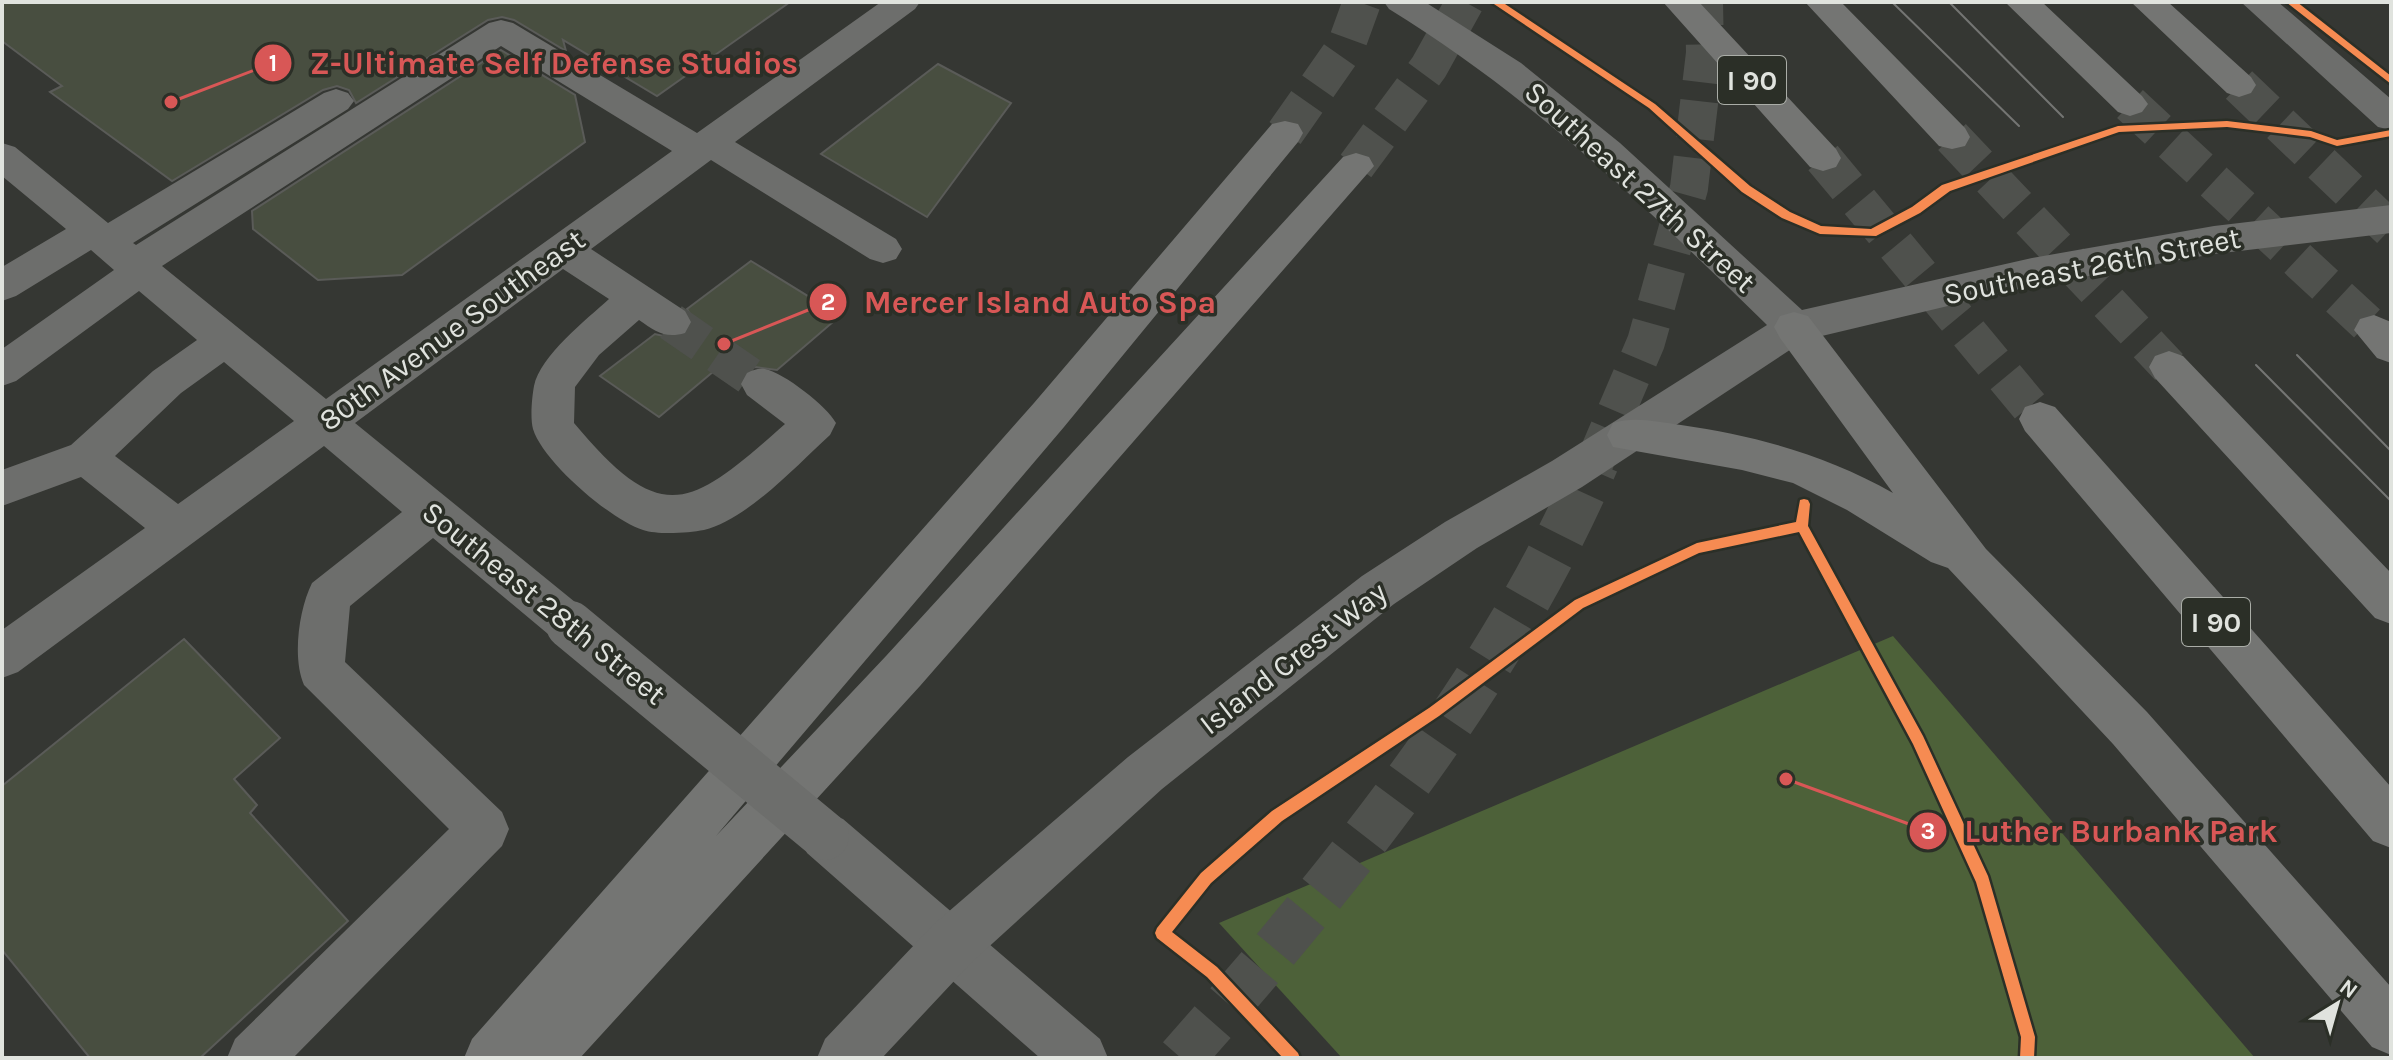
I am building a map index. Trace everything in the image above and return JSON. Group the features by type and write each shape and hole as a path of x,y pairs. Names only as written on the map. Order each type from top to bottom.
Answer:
{"highway":[{"name":"I 90","path":"1680,2 1823,158"},
{"path":"1822,2 1952,137"},
{"path":"2022,2 2130,104"},
{"path":"2148,2 2239,85"},
{"path":"491,1058 1049,415 1285,133"},
{"path":"543,1058 903,671 1356,166"},
{"path":"1794,327 1970,563 2130,728 2391,1028"},
{"path":"2169,367 2391,604"},
{"name":"I 90","path":"2040,419 2391,824"},
{"path":"1628,435 1744,454 1807,471 1885,509 1970,563"}],"street":[{"name":"80th Avenue Southeast","path":"2,657 903,2"},
{"name":"Southeast 27th Street","path":"1401,2 1523,81 1616,158 1794,327"},
{"path":"2270,13 2309,17 2313,2"},
{"path":"2270,13 2391,118"},
{"path":"2,370 119,252 499,16 705,147 883,249"},
{"path":"163,190 237,140"},
{"name":"Southeast 28th Street","path":"2,156 825,836 1081,1058"},
{"name":"Southeast 26th Street","path":"1794,327 2032,272 2214,240 2391,219"},
{"path":"563,250 671,322"},
{"path":"2,286 119,252"},
{"path":"637,298 585,344 555,384 553,427 593,476 648,513 702,512 748,483 815,423 761,384"},
{"name":"Island Crest Way","path":"844,1058 952,944 1145,773 1378,590 1628,435 1794,327"},
{"path":"2,488 86,457 167,382 226,340"},
{"path":"86,457 178,529"},
{"path":"254,1058 484,829 321,670 328,597 433,512"}],"green space":[{"path":"1893,636 2255,1058 1342,1058 1219,923"}],"building":[{"path":"2,2 790,2 657,96 563,40 566,51 514,20 502,17 488,20 356,103 349,90 337,86 323,90 172,181 50,92 62,86 2,41"},
{"path":"501,50 575,95 585,142 402,275 318,280 253,229 252,211"},
{"path":"938,64 1011,103 927,217 821,154"},
{"path":"751,261 840,316 777,370 755,367 746,370 740,380 720,366 659,417 600,376 655,334 672,338 688,334 694,321 687,309"},
{"path":"184,639 280,738 234,779 257,805 250,813 348,921 200,1058 90,1058 2,950 2,786"}],"tunnel":[{"path":"1285,133 1346,46 1362,2"},
{"path":"1356,166 1429,67 1465,2"},
{"path":"1594,464 1646,342 1689,188 1705,53 1704,2"},
{"path":"2239,85 2391,230"},
{"path":"2130,104 2374,330"},
{"path":"1952,137 2169,367"},
{"path":"1823,158 2040,419"},
{"path":"671,322 761,384"},
{"path":"1181,1058 1299,921 1412,776 1513,623 1557,543 1595,462"}],"tram line":[{"path":"1892,2 2019,126"},
{"path":"1949,2 2063,117"},
{"path":"2297,355 2391,451"},
{"path":"2256,365 2391,501"}],"cycle path":[{"path":"1496,2 1652,106 1746,189 1786,215 1820,230 1872,233 1916,210 1946,188 2118,129 2227,124 2311,134 2337,143 2391,133"},
{"path":"2291,2 2391,81"},
{"path":"1804,504 1802,526 1918,740 1983,881 2028,1037 2027,1058"},
{"path":"1293,1058 1212,972 1162,933 1206,878 1277,816 1434,712 1579,604 1697,548 1802,526"}],"place":[{"name":"Z-Ultimate Self Defense Studios","path":"171,102"},
{"name":"Mercer Island Auto Spa","path":"724,344"},
{"name":"Luther Burbank Park","path":"1786,779"}]}
